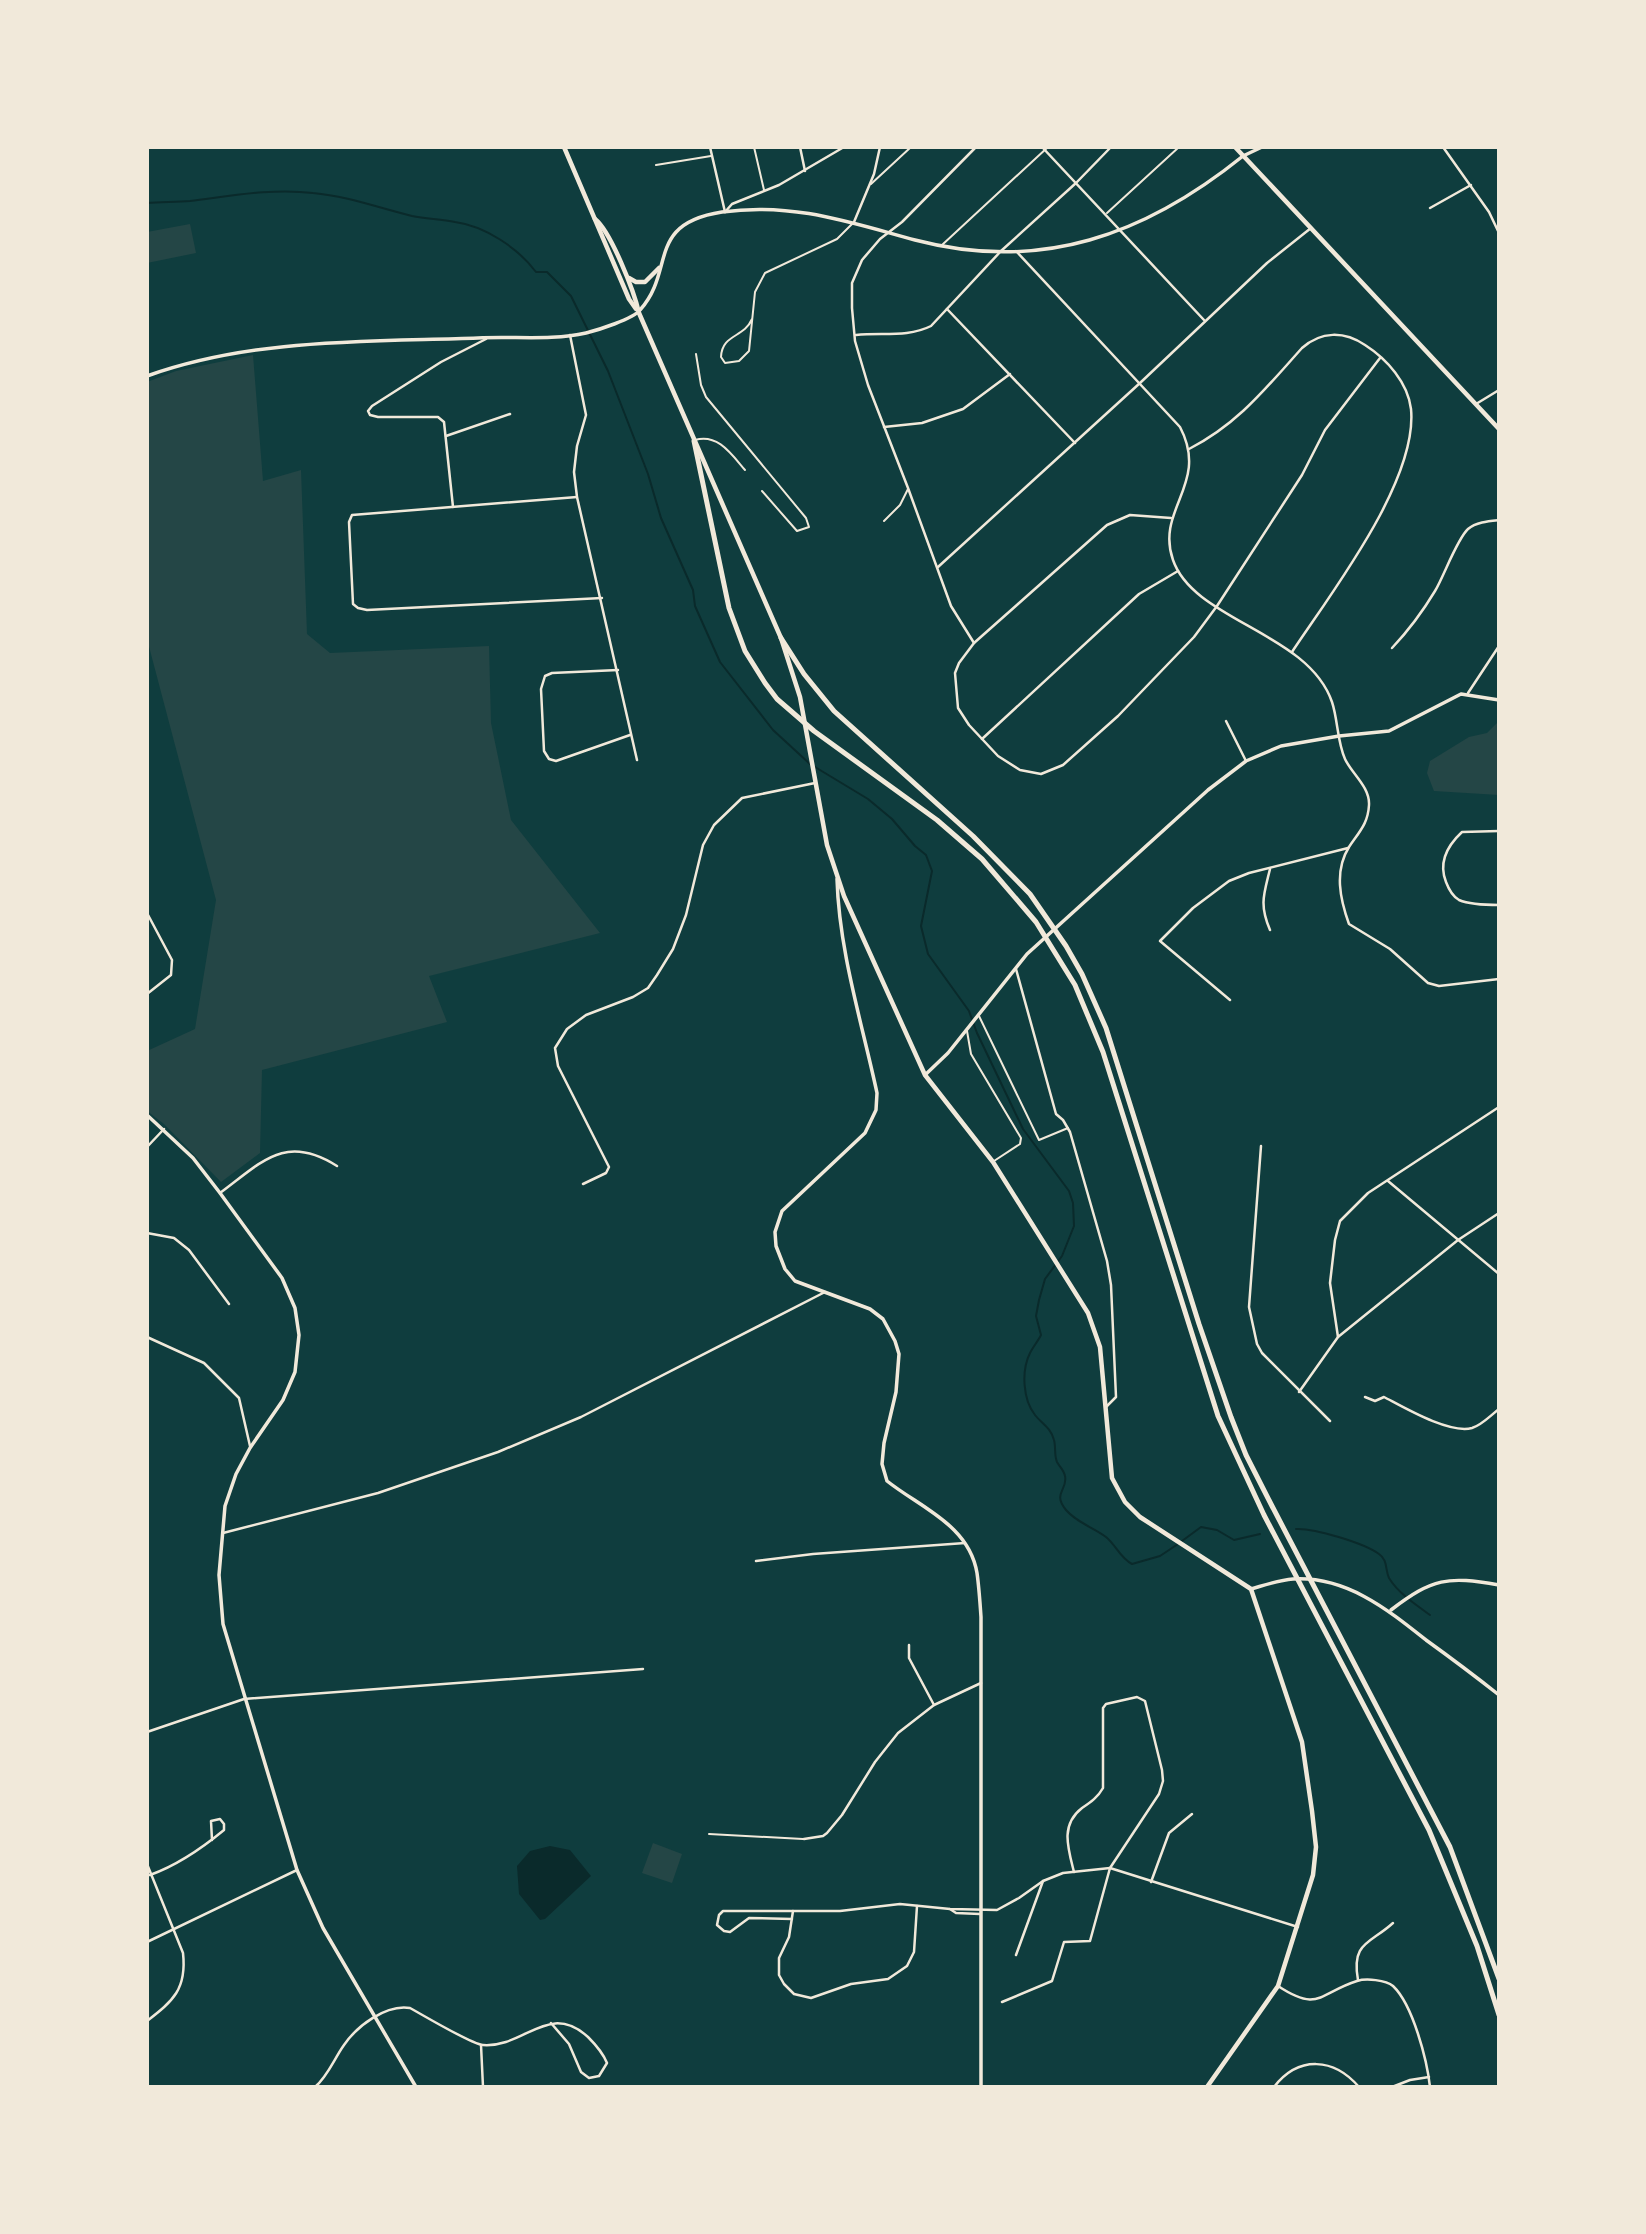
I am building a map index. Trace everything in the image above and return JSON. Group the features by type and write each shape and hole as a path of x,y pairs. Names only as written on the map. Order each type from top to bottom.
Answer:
{"highway":[{"path":"694,440 723,582 736,629 745,651 765,683 794,715 960,839 1003,881 1058,954 1089,1013 1218,1416 1241,1468 1429,1830 1477,1947 1499,2015"},
{"path":"781,638 810,682 834,711 973,836 1030,894 1082,974 1107,1028 1203,1335 1246,1455 1450,1847 1499,1979"}],"main road":[{"path":"564,147 628,299 639,313"},
{"path":"1235,147 1499,429"},
{"path":"595,219 608,237 635,297 639,313 781,638 800,697 814,783 836,877 925,1075 993,1162 1088,1313 1098,1337 1110,1465 1118,1491 1131,1510 1251,1588 1302,1742 1312,1811 1315,1861 1313,1875 1278,1986 1208,2087"},
{"path":"625,275 640,283 649,279 659,268"}],"street":[{"path":"710,147 725,212"},
{"path":"800,147 805,171"},
{"path":"725,212 732,204 805,171 844,147"},
{"path":"855,222 870,185 880,147"},
{"path":"974,643 951,606 859,359 855,341 852,283 862,260 880,239 902,222 976,147"},
{"path":"856,335 919,332 931,326 1001,251 1076,183 1111,147"},
{"path":"147,376 192,361 254,349 586,333 639,313 648,297 667,245 681,227 708,215 725,212 795,211 855,222 941,246 1001,251 1054,248 1120,230 1150,218 1211,181 1243,156 1262,147"},
{"path":"1443,147 1471,185 1499,233"},
{"path":"1045,148 1204,320"},
{"path":"1430,208 1471,185"},
{"path":"938,567 1140,383 1204,320 1311,228"},
{"path":"1016,251 1180,427 1189,449 1186,486 1171,518 1170,551 1178,571 1194,592 1292,652 1312,669 1332,702 1344,756 1363,785 1370,802 1365,827 1348,848 1341,867 1343,907 1349,924 1390,949 1428,983 1439,986 1499,979"},
{"path":"947,309 1075,443"},
{"path":"570,335 586,415 574,472 638,760"},
{"path":"1189,449 1213,437 1234,421 1311,340 1325,335 1343,335 1359,341 1399,377 1409,400 1411,429 1396,483 1383,512 1292,652"},
{"path":"453,507 444,422 438,417 378,417 370,415 368,411 440,362 489,337"},
{"path":"1171,518 1130,515 1107,524 974,643 959,663 955,673 958,708 998,756 1020,770 1041,774 1052,771 1063,765 1118,716 1167,667 1217,606 1302,475 1325,430 1380,358"},
{"path":"884,427 922,424 963,409 1010,373"},
{"path":"1476,404 1499,390"},
{"path":"446,436 510,414"},
{"path":"578,497 352,515 349,522 353,604 367,610 602,598"},
{"path":"1392,648 1434,592 1467,530 1476,524 1499,520"},
{"path":"982,738 1139,594 1178,571"},
{"path":"1468,693 1499,646"},
{"path":"618,670 552,673 545,676 541,689 544,751 549,759 556,761 632,734"},
{"path":"925,1075 969,1028 1015,966 1208,790 1246,761 1281,746 1389,731 1454,696 1468,693 1499,700"},
{"path":"1226,721 1246,761"},
{"path":"583,1184 606,1173 609,1167 558,1066 555,1048 558,1040 567,1028 586,1015 633,997 648,988 673,949 686,915 703,845 714,825 742,798 814,783"},
{"path":"1499,831 1462,832 1446,851 1443,867 1449,891 1457,899 1499,905"},
{"path":"1230,1000 1160,941 1193,908 1229,881 1249,873 1348,848"},
{"path":"1270,869 1262,902 1270,930"},
{"path":"836,877 837,899 849,966 877,1093 876,1110 865,1133 782,1211 775,1232 776,1246 785,1269 795,1281 870,1309 883,1319 899,1354 896,1392 884,1443 883,1464 887,1481 947,1523 966,1543 977,1571 981,1617 981,2087"},
{"path":"147,914 172,960 171,975 147,994"},
{"path":"1015,966 1056,1114 1068,1128 1095,1215 1111,1285 1116,1397 1106,1407"},
{"path":"1338,1337 1330,1283 1340,1221 1350,1208 1368,1193 1499,1107"},
{"path":"147,1115 192,1158 220,1193 282,1278 295,1308 299,1328 298,1362 290,1385 250,1448 230,1488 221,1534 220,1611 297,1870 323,1928 416,2087"},
{"path":"147,1147 164,1129"},
{"path":"1261,1146 1249,1316 1262,1353 1330,1421"},
{"path":"220,1193 281,1152 300,1150 324,1157 337,1166"},
{"path":"1388,1181 1499,1274"},
{"path":"1299,1392 1338,1337 1458,1240 1499,1213"},
{"path":"147,1233 174,1238 189,1250 229,1304"},
{"path":"221,1534 378,1493 498,1452 581,1417 825,1292"},
{"path":"147,1337 204,1363 239,1398 250,1448"},
{"path":"1365,1397 1375,1401 1384,1397 1426,1419 1469,1429 1499,1409"},
{"path":"756,1561 813,1554 966,1543"},
{"path":"1251,1588 1285,1580 1314,1580 1346,1588 1391,1611 1499,1695"},
{"path":"1391,1611 1426,1586 1453,1580 1499,1586"},
{"path":"909,1645 909,1658 934,1705"},
{"path":"147,1732 244,1699 643,1669"},
{"path":"804,1839 823,1836 828,1832 898,1733 934,1705 981,1683"},
{"path":"1002,2003 1052,1981 1064,1942 1090,1941 1110,1868 1160,1794 1163,1781 1145,1701 1137,1697 1106,1704 1103,1708 1103,1788 1070,1822 1066,1843 1074,1872"},
{"path":"1151,1882 1169,1833 1192,1814"},
{"path":"150,1875 172,1867 212,1840 224,1830 220,1819 211,1821 212,1840"},
{"path":"147,1864 183,1953 183,1978 178,1992 170,2003 147,2021"},
{"path":"792,1919 749,1918 730,1932 717,1925 719,1915 723,1911 840,1911 882,1905 997,1910 1043,1881 1074,1872 1110,1868 1298,1927"},
{"path":"147,1942 297,1870"},
{"path":"1016,1955 1043,1881"},
{"path":"793,1911 789,1937 779,1958 779,1975 794,1993 811,1998 851,1984 888,1979 907,1966 914,1952 917,1906"},
{"path":"950,1909 956,1913 981,1914"},
{"path":"1358,1980 1358,1951 1368,1940 1393,1923"},
{"path":"1278,1986 1293,1996 1309,2000 1324,1998 1358,1980 1392,1984 1413,2022 1430,2087"},
{"path":"315,2087 328,2073 352,2035 394,2008 410,2008 481,2045 502,2042 551,2023 570,2025 580,2030 604,2055 607,2063 599,2076 589,2078 582,2072 569,2044 551,2023"},
{"path":"481,2045 484,2087"},
{"path":"1275,2087 1293,2070 1320,2063 1334,2066 1359,2087"},
{"path":"1392,2087 1429,2077"}],"lane":[{"path":"754,147 765,191"},
{"path":"870,185 911,147"},
{"path":"1106,214 1179,147"},
{"path":"941,246 1045,148"},
{"path":"656,165 712,156"},
{"path":"752,319 747,330 723,346 721,357 725,363 736,362 748,354 752,319 755,292 765,273 837,239 855,222"},
{"path":"696,354 701,385 706,397 806,518 809,527 797,531 762,491"},
{"path":"694,440 708,439 719,442 745,470"},
{"path":"884,521 900,506 908,488"},
{"path":"977,1017 1039,1140 1068,1128"},
{"path":"969,1028 971,1054 1021,1138 1020,1144 993,1162"},
{"path":"709,1834 804,1839"}],"shaded area":[{"path":"190,224 196,253 147,263 147,232"},
{"path":"253,355 263,481 301,470 307,634 330,653 489,646 491,723 511,820 600,933 429,976 447,1022 262,1070 260,1153 221,1182 164,1124 147,1111 147,1051 195,1029 216,900 147,639 147,382 176,371"},
{"path":"1499,721 1499,795 1434,791 1427,773 1430,761 1469,737 1487,733"},
{"path":"653,1843 682,1854 672,1883 642,1873"},
{"path":"550,1846 570,1850 591,1876 545,1919 540,1920 519,1894 517,1866 530,1851"}],"waterway":[{"path":"147,203 267,192 298,192 351,199 412,216 478,228 510,247 536,272 547,272 571,296 608,371 648,474 661,518 693,590 695,606 720,662 773,730 810,764"},
{"path":"815,767 868,799 892,819 926,855 932,871 921,926 928,954 969,1011 1023,1129 1069,1191 1073,1203 1074,1226 1062,1256 1045,1279 1036,1316 1041,1335 1027,1360 1024,1377 1031,1409 1053,1436 1056,1459 1065,1481 1060,1495 1062,1504 1075,1518 1106,1537 1132,1564 1160,1556 1178,1544"},
{"path":"1182,1541 1201,1527 1217,1530 1234,1540 1260,1534"},
{"path":"1296,1529 1339,1537 1379,1554 1384,1559 1388,1575 1397,1589 1430,1615"}]}
